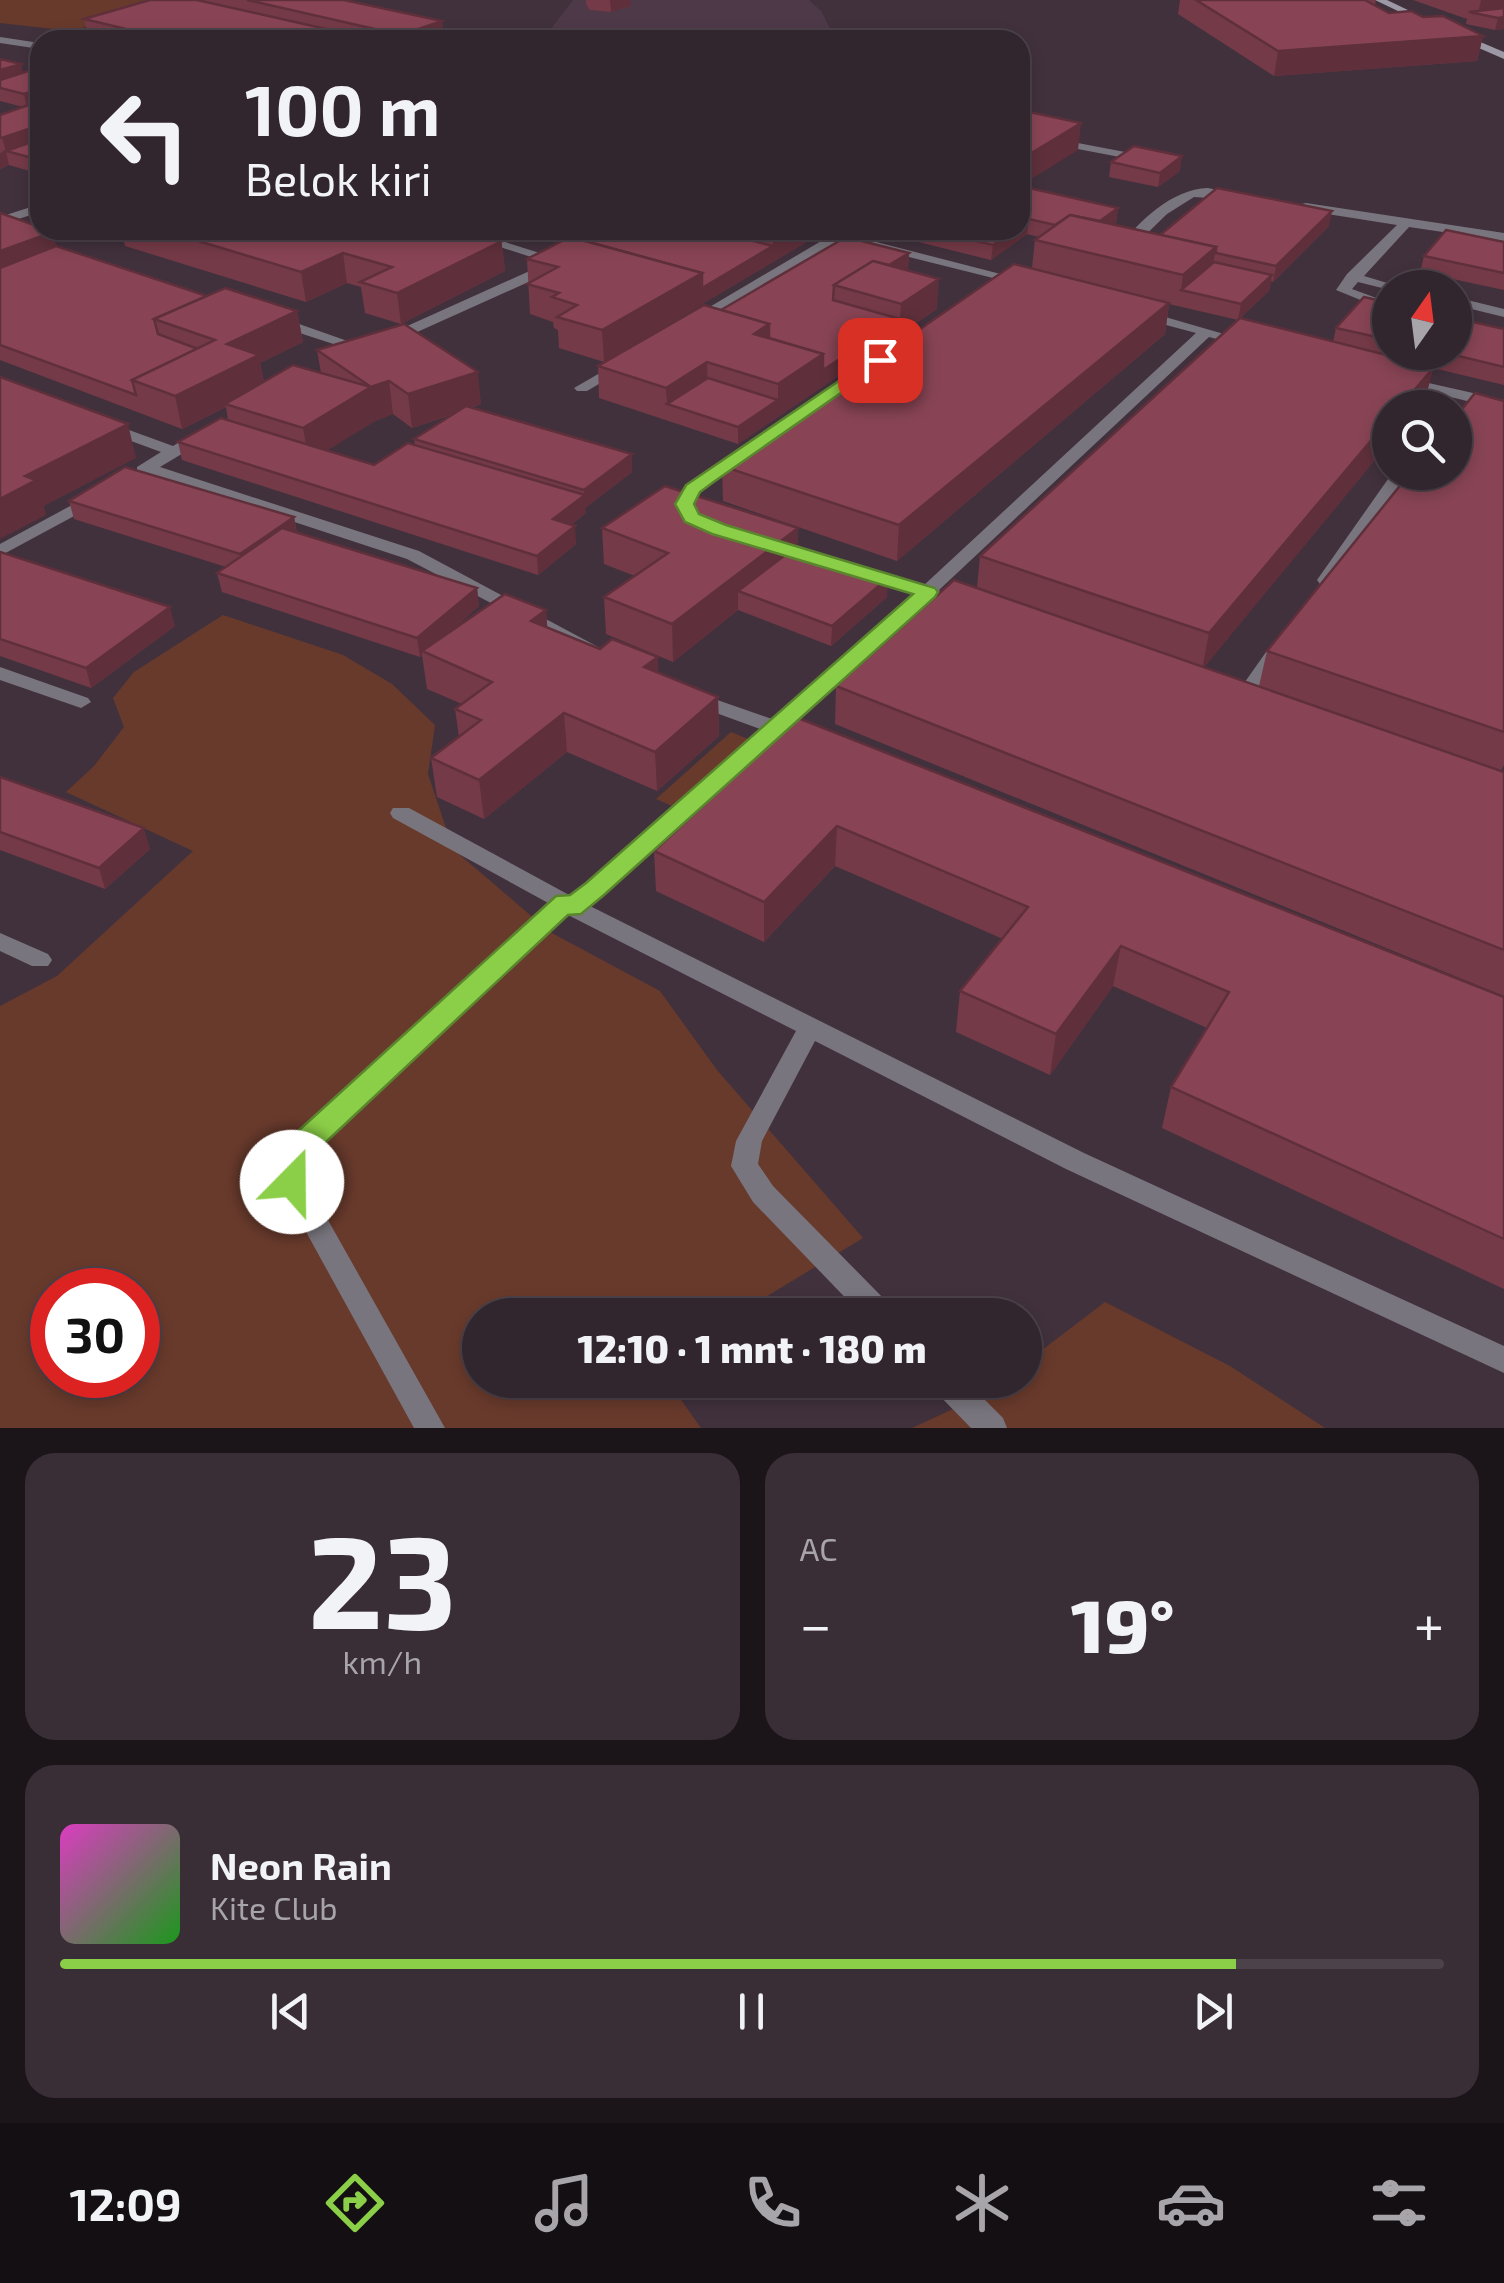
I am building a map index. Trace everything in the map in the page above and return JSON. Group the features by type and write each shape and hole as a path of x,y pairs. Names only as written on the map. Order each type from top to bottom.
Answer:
{"main road":[{"path":"1380,0 1504,56"}],"street":[{"path":"0,40 30,44"},
{"path":"1030,137 1166,164"},
{"path":"1122,250 1143,226 1188,195 1206,192 1257,200"},
{"path":"1294,205 1504,237"},
{"path":"2,228 30,213"},
{"path":"1347,283 1406,223"},
{"path":"486,240 562,262"},
{"path":"685,327 833,240"},
{"path":"871,240 1041,286"},
{"path":"348,358 577,254"},
{"path":"988,288 1004,276"},
{"path":"1347,283 1372,285"},
{"path":"1347,283 1372,298"},
{"path":"1472,305 1504,313"},
{"path":"1133,312 1264,346"},
{"path":"257,314 366,350"},
{"path":"430,1428 292,1182 297,1150 569,905 937,596 1206,332"},
{"path":"582,388 634,358"},
{"path":"1380,375 1422,390"},
{"path":"1472,403 1504,405"},
{"path":"88,420 175,452"},
{"path":"0,551 211,429"},
{"path":"705,524 692,518 685,504 692,489 758,443"},
{"path":"131,477 412,556 603,655"},
{"path":"1310,603 1389,490"},
{"path":"852,570 937,596"},
{"path":"1242,700 1288,635"},
{"path":"0,673 81,702"},
{"path":"671,690 814,742"},
{"path":"400,812 809,1029 1075,1160 1504,1360"},
{"path":"0,942 40,960"},
{"path":"809,1029 749,1141 744,1166 763,1194 865,1298"},
{"path":"963,1398 992,1428"}],"shaded area":[{"path":"0,0 180,0 75,30 0,23"},
{"path":"573,0 809,0 821,11 831,30 550,30"},
{"path":"223,615 343,655 392,684 435,725 428,774 453,849 550,932 660,991 717,1070 863,1238 764,1298 462,1298 462,1398 680,1398 701,1428 0,1428 0,1006 57,976 193,851 66,792 94,766 124,727 113,698 134,672"},
{"path":"731,732 785,754 711,823 656,799"},
{"path":"1105,1302 1230,1366 1325,1428 912,1428 977,1398 1042,1398 1042,1350"}],"building":[{"path":"150,0 197,0 330,30 130,30 84,19"},
{"path":"247,0 344,0 442,21 416,30 379,30"},
{"path":"1196,0 1365,0 1389,13 1411,11 1423,17 1443,16 1483,36 1278,51"},
{"path":"1504,8 1504,17 1498,18 1469,12"},
{"path":"0,59 21,64 0,70"},
{"path":"30,71 30,92 0,88 0,80"},
{"path":"30,104 30,128 2,138 0,115"},
{"path":"1030,112 1081,123 1030,154"},
{"path":"30,143 30,157 6,151"},
{"path":"1134,146 1182,156 1160,173 1111,162"},
{"path":"1030,188 1118,208 1100,221 1070,215 1055,225 1030,219"},
{"path":"1217,188 1332,211 1276,266 1160,235"},
{"path":"0,213 30,224 31,240 0,251"},
{"path":"1070,215 1216,247 1183,275 1035,240"},
{"path":"1446,230 1504,242 1504,273 1424,256"},
{"path":"195,240 502,241 397,293 360,282 392,267 343,253 301,272"},
{"path":"564,240 581,240 702,273 602,330 557,317 577,305 552,297 559,293 527,284 558,267 527,259"},
{"path":"749,240 773,246 702,288 702,273 589,242"},
{"path":"841,240 858,240 909,253 889,265 873,261 834,285 833,300 900,319 823,370 823,354 769,338 769,324 721,310"},
{"path":"972,240 1000,240 993,245"},
{"path":"56,246 207,296 154,319 158,334 198,349 132,380 136,395 0,345 0,268"},
{"path":"873,261 939,279 901,304 834,285"},
{"path":"1214,262 1272,275 1241,304 1181,290"},
{"path":"1014,264 1169,303 899,525 722,466"},
{"path":"225,288 297,311 227,344 259,355 175,396 132,380 215,340 154,319"},
{"path":"1364,297 1372,299 1372,336 1336,328"},
{"path":"704,305 769,324 754,334 823,354 778,384 707,362 666,388 598,366"},
{"path":"1240,318 1372,351 1372,370 1431,370 1414,390 1372,390 1372,439 1209,633 980,556"},
{"path":"1472,322 1504,329 1504,367 1472,359"},
{"path":"404,324 478,372 408,394 389,381 371,387 317,350"},
{"path":"293,365 371,387 303,428 225,404"},
{"path":"0,377 128,424 25,476 36,480 0,499"},
{"path":"708,378 778,400 738,427 667,404"},
{"path":"1475,393 1504,401 1504,732 1267,651 1397,490 1472,490"},
{"path":"466,406 632,454 584,490 414,439"},
{"path":"221,418 374,465 408,443 585,495 553,519 575,526 537,556 178,442"},
{"path":"125,467 294,517 240,554 69,501"},
{"path":"665,486 798,528 672,624 604,597 668,553 602,528"},
{"path":"282,528 477,588 417,638 217,573"},
{"path":"797,546 888,578 832,626 738,591"},
{"path":"0,552 170,607 86,668 0,639"},
{"path":"954,580 1504,772 1504,950 836,686"},
{"path":"505,594 546,610 531,621 600,649 612,639 658,657 644,667 718,697 655,752 564,713 479,780 431,758 481,720 455,709 492,682 422,651"},
{"path":"798,718 1504,997 1504,1239 1171,1087 1229,992 1121,946 1056,1034 960,991 1028,907 837,826 764,902 654,851"},
{"path":"0,777 144,828 99,868 0,832"}],"route":[{"path":"292,1182 291,1168 297,1150 566,903 572,908 595,889 928,592 719,530 692,518 685,504 692,489 880,360"}]}
